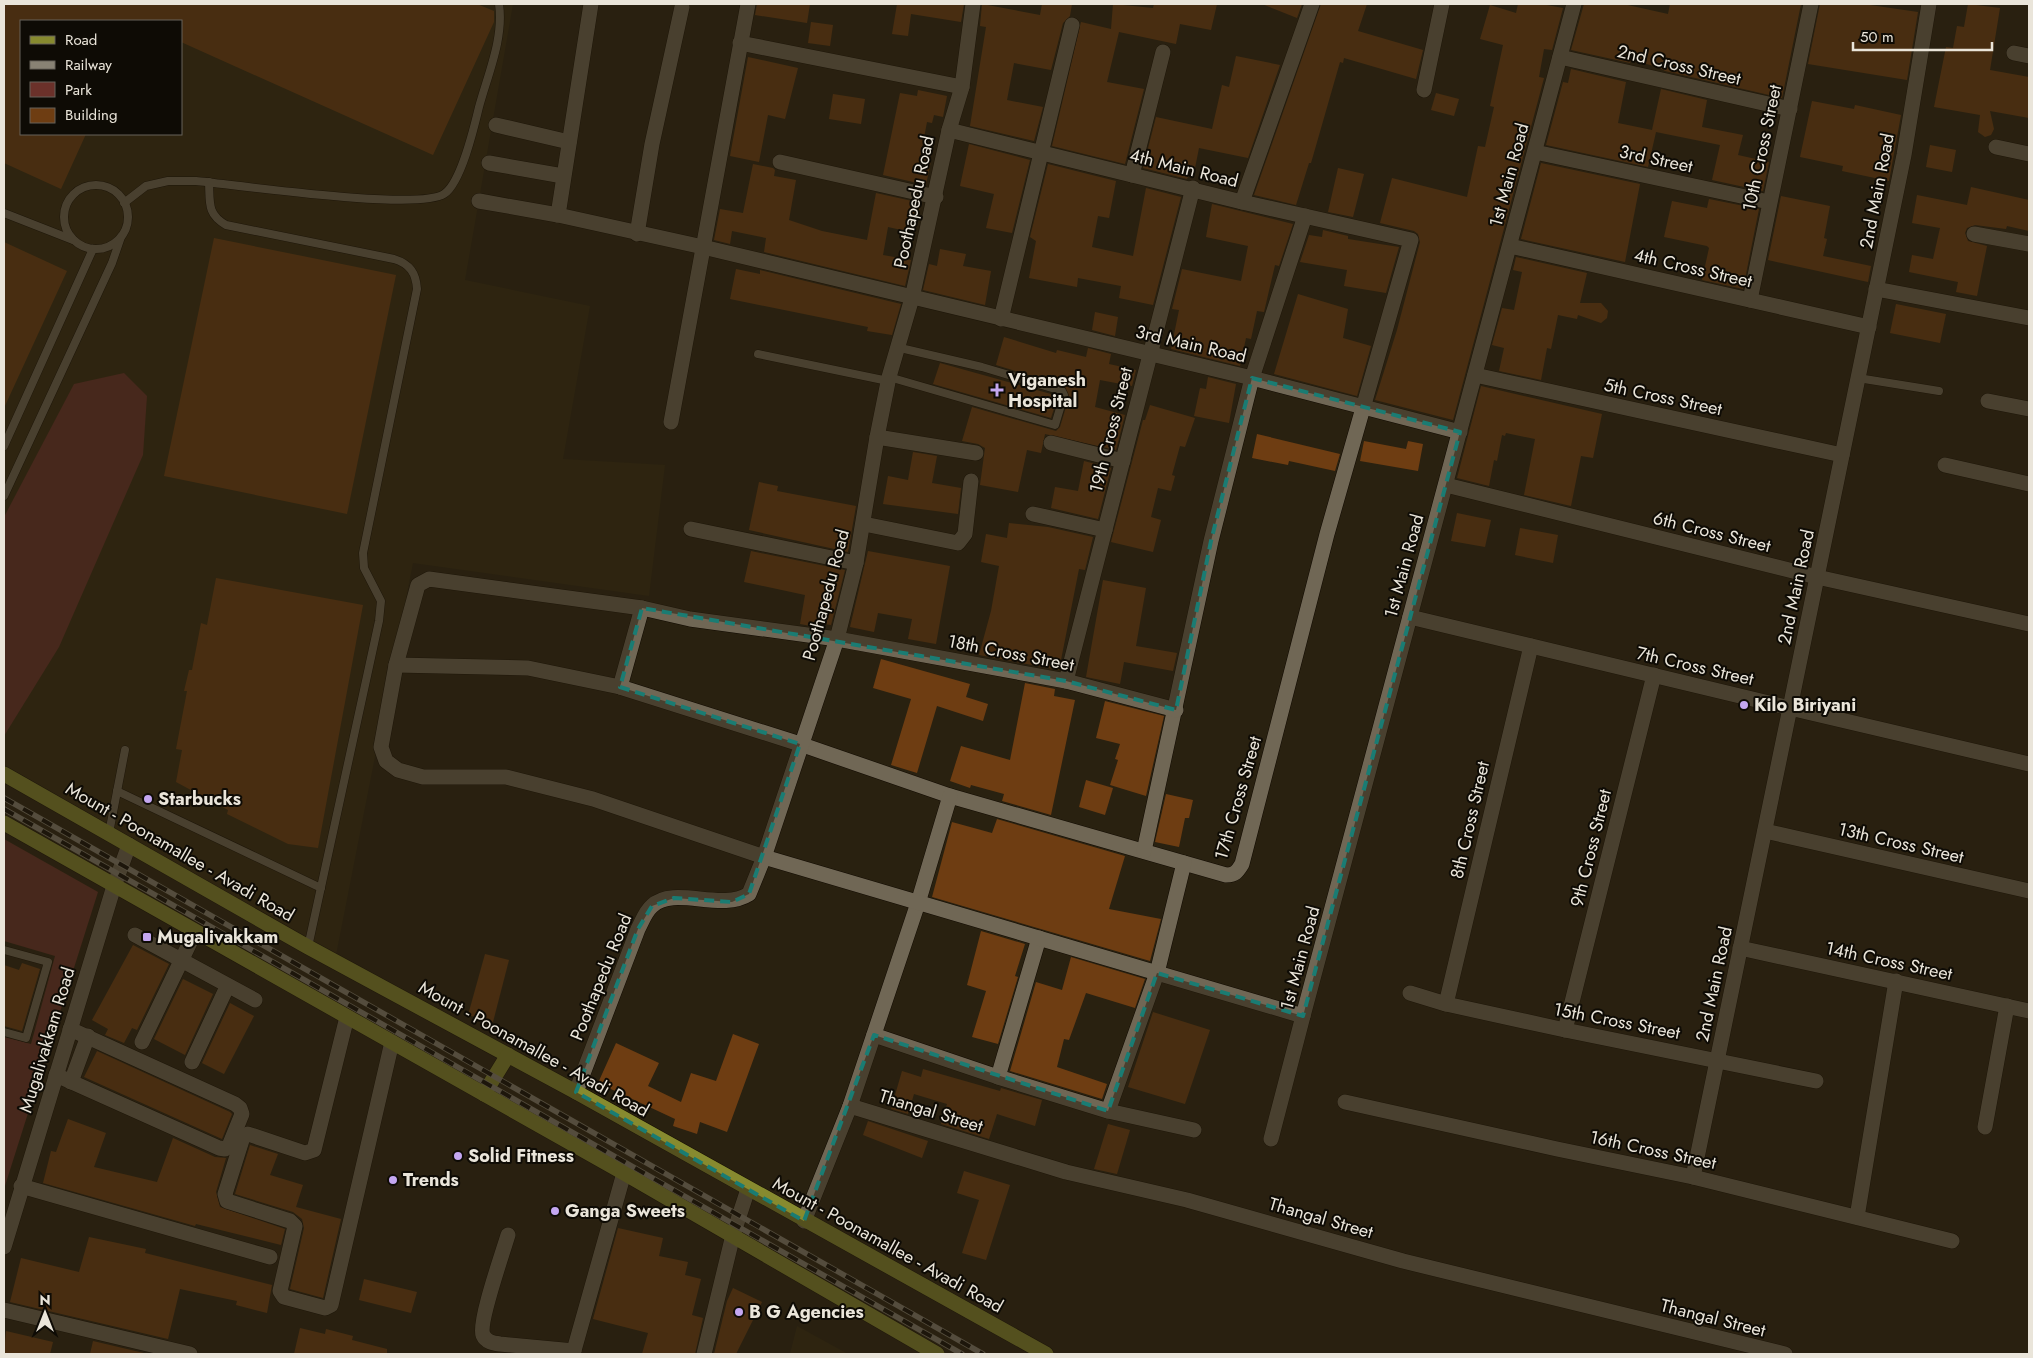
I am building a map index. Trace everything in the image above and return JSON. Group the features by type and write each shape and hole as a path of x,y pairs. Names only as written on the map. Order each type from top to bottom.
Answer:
{"main road":[{"name":"Mount - Poonamallee - Avadi Road","path":"4,774 308,947 576,1092 804,1221 1046,1354"},
{"path":"4,823 733,1235 937,1354"},
{"path":"484,1094 508,1055"}],"street":[{"path":"558,215 590,4"},
{"path":"671,422 748,4"},
{"name":"Poothapedu Road","path":"576,1092 638,929 652,906 674,898 732,902 744,898 749,894 764,857 800,744 837,639 856,563 877,437 896,347 912,298 936,197 948,130 962,87 973,4"},
{"path":"1242,202 1312,4"},
{"path":"1424,90 1442,4"},
{"name":"1st Main Road","path":"1271,1139 1574,4"},
{"name":"10th Cross Street","path":"1750,300 1811,4"},
{"name":"2nd Main Road","path":"1693,1177 1904,155 1928,4"},
{"path":"637,234 652,144 682,7"},
{"path":"1001,319 1072,25"},
{"path":"740,43 962,87"},
{"path":"1132,175 1163,52"},
{"path":"2014,54 2029,56"},
{"name":"2nd Cross Street","path":"1560,58 1790,109"},
{"path":"496,125 569,142"},
{"name":"4th Main Road","path":"948,130 1193,188 1242,202 1411,240 1362,407"},
{"path":"1996,147 2029,154"},
{"name":"3rd Street","path":"1535,152 1769,202"},
{"path":"780,162 936,197"},
{"path":"489,163 564,176"},
{"name":"19th Cross Street","path":"1066,681 1193,188"},
{"name":"3rd Main Road","path":"480,201 558,215 637,234 703,247 1252,378 1460,432"},
{"path":"1144,851 1211,541 1252,378 1305,216"},
{"path":"1974,234 2029,244"},
{"name":"4th Cross Street","path":"1510,246 1869,327"},
{"path":"1876,289 2029,318"},
{"name":"5th Cross Street","path":"1475,375 1842,455"},
{"path":"1988,401 2029,409"},
{"name":"17th Cross Street","path":"396,665 528,668 620,687 800,744 950,796 1226,875 1233,875 1242,864 1292,662 1362,407"},
{"path":"877,437 976,453"},
{"path":"1051,442 1123,461"},
{"path":"1945,465 2029,484"},
{"path":"864,524 958,543 965,534 971,481"},
{"name":"6th Cross Street","path":"1446,485 1817,577 2029,624"},
{"path":"1033,514 1105,530"},
{"path":"691,529 856,563"},
{"name":"18th Cross Street","path":"1176,710 1066,681 837,639 690,619 642,608 429,579 418,585 414,591 396,665 381,747 386,761 398,770 423,776 506,778 594,799 764,857 1303,1016"},
{"path":"620,687 642,608"},
{"name":"7th Cross Street","path":"1410,617 2029,764"},
{"name":"8th Cross Street","path":"1446,1004 1531,646"},
{"name":"9th Cross Street","path":"1566,1030 1654,675"},
{"path":"804,1221 850,1106 918,903 950,796"},
{"name":"13th Cross Street","path":"1765,831 2029,891"},
{"name":"Mugalivakkam Road","path":"4,1246 114,886 129,845"},
{"path":"1108,1111 1157,973 1184,863"},
{"path":"142,1042 195,932"},
{"path":"135,935 227,987 255,1000"},
{"path":"998,1077 1039,938"},
{"name":"14th Cross Street","path":"1740,948 2029,1011"},
{"path":"1857,1217 1896,981"},
{"path":"192,1062 227,987"},
{"name":"15th Cross Street","path":"1410,993 1446,1004 1816,1081"},
{"path":"1985,1127 2007,1006"},
{"path":"347,1017 314,1150 305,1153 248,1134 243,1138 224,1196 227,1201 290,1221 295,1226 280,1291 284,1297 325,1308 331,1305 392,1042"},
{"path":"56,1075 219,1148 225,1149 229,1146 242,1114 240,1108 235,1104 70,1029"},
{"path":"874,1035 998,1077 1108,1111 1194,1130"},
{"path":"71,1082 88,1036"},
{"name":"16th Cross Street","path":"1345,1102 1693,1177 1952,1241"},
{"name":"Thangal Street","path":"850,1106 1066,1172 1187,1200 1403,1261 1785,1354"},
{"path":"508,1235 485,1315 482,1329 484,1337 490,1342 573,1352 624,1173"},
{"path":"21,1186 270,1257"},
{"path":"704,1354 733,1235 748,1189"},
{"path":"4,1310 190,1354"}],"lane":[{"path":"124,203 146,186 168,181 209,182 383,201 434,199 445,194 457,177 476,122 499,34 501,18 499,4"},
{"path":"209,182 210,208 215,219 226,225 394,259 408,266 416,278 416,289 363,553 364,568 381,601 379,621 308,947"},
{"path":"4,496 112,263 128,218 124,203 114,191 105,186 89,186 75,193 64,211 64,221 73,240"},
{"path":"4,213 93,249 113,244 121,237"},
{"path":"4,446 93,249"},
{"path":"758,354 889,379 1055,425 1064,395 1062,391 982,367 896,347"},
{"path":"1858,378 1939,391"},
{"path":"109,833 125,750"},
{"path":"118,791 321,888"},
{"path":"4,950 48,962 26,1038 4,1032"}],"highlighted area":[{"path":"1252,378 1460,432 1303,1016 1157,973 1108,1111 874,1035 804,1221 576,1092 638,929 652,906 674,898 732,902 749,894 800,744 620,687 642,608 1066,681 1176,710 1211,541"}],"shaded area":[{"path":"4,4 513,4 465,280 590,306 563,459 665,465 649,596 413,563 336,955 4,768"},
{"path":"797,1326 848,1354 790,1354"}],"green space":[{"path":"124,373 147,396 143,455 59,647 4,736 4,517 74,384"},
{"path":"4,839 98,892 4,1189 4,1037 31,1044 55,956 4,941"}],"building":[{"path":"4,4 477,4 494,11 494,22 433,155 182,42 182,20 20,20 20,135 86,135 61,189 4,163"},
{"path":"757,4 810,4 807,23 755,15"},
{"path":"897,4 964,4 961,22 911,14 908,36 892,34"},
{"path":"982,4 1040,15 1042,4 1072,4 1070,16 1063,23 1051,70 1014,63 1007,100 1043,107 1034,141 970,126 986,27 980,26"},
{"path":"1113,4 1153,8 1154,4 1217,4 1211,30 1180,24 1176,44 1119,32 1107,82 1144,89 1125,164 1052,146 1081,22 1111,29"},
{"path":"1262,4 1302,4 1297,18"},
{"path":"1321,4 1367,4 1358,31 1423,50 1416,79 1344,58 1343,63 1340,62 1311,163 1309,163 1296,205 1254,195"},
{"path":"1518,4 1541,4 1563,8 1552,50 1544,49 1539,77 1544,78 1453,420 1375,400 1397,330 1420,242 1418,234 1414,231 1380,223 1392,178 1467,197 1478,146 1485,147 1494,107 1490,106 1503,45 1480,39 1490,5 1516,13"},
{"path":"1584,4 1623,4 1668,14 1670,4 1801,4 1782,98 1665,71 1658,67 1631,60 1630,63 1571,50"},
{"path":"1820,4 1863,4 1918,12 1907,80 1808,64"},
{"path":"1968,4 2000,8 1990,70 2029,77 2029,118 1990,111 1994,129 1991,135 1985,137 1978,132 1980,115 1934,107 1946,47 1953,48 1957,26 1964,27"},
{"path":"811,22 833,25 830,46 808,43"},
{"path":"1236,56 1280,65 1248,158 1199,148 1193,178 1188,177 1187,179 1143,168 1156,117 1212,129 1222,85 1229,87"},
{"path":"748,57 798,68 785,119 768,115 759,162 730,156"},
{"path":"1571,69 1626,82 1618,123 1652,130 1661,89 1707,100 1702,127 1743,135 1738,155 1769,162 1763,191 1712,180 1720,145 1656,132 1648,167 1546,145 1563,82 1568,83"},
{"path":"918,90 947,96 943,117 934,115 932,123 927,122 920,158 931,161 926,185 883,175 900,93 917,96"},
{"path":"1436,93 1459,99 1454,116 1431,110"},
{"path":"833,94 865,99 861,124 829,119"},
{"path":"1812,101 1854,109 1855,105 1901,115 1889,181 1842,171 1843,166 1800,157"},
{"path":"969,144 1030,160 1012,233 986,228 994,194 960,186"},
{"path":"1930,145 1956,150 1952,172 1926,167"},
{"path":"1541,163 1640,184 1625,262 1521,239"},
{"path":"753,164 773,168 775,170 774,176 796,180 789,220 822,231 867,240 876,193 921,203 915,233 888,227 883,255 911,260 905,286 764,252 766,238 732,231 730,244 714,240 720,209 743,213"},
{"path":"1048,164 1116,181 1109,218 1098,216 1092,247 1133,256 1146,188 1181,197 1153,305 1119,298 1121,286 1078,278 1077,287 1029,278 1036,241 1030,237"},
{"path":"1338,168 1364,174 1353,217 1328,212"},
{"path":"1971,187 2029,200 2029,231 2007,226 2006,229 1975,225 1967,228 1965,233 1968,241 1987,246 1977,296 1956,292 1958,282 1909,272 1912,255 1933,259 1940,228 1912,223 1917,195 1967,205"},
{"path":"1781,196 1830,206 1824,238 1827,239 1823,256 1871,266 1868,282 1768,260"},
{"path":"1709,199 1759,209 1743,289 1702,280 1709,248 1707,246 1664,237 1672,201 1707,208"},
{"path":"1212,204 1293,224 1279,266 1275,265 1264,312 1257,311 1251,339 1246,338 1240,366 1171,349 1179,310 1172,309 1182,269 1241,281 1248,246 1206,237"},
{"path":"1323,230 1348,236 1348,239 1399,247 1386,293 1344,286 1347,270 1300,262 1309,235 1322,237"},
{"path":"214,238 396,275 347,514 164,476"},
{"path":"4,242 67,271 4,408"},
{"path":"940,249 966,254 963,266 991,271 985,305 923,290 929,264 937,266"},
{"path":"1516,257 1587,273 1580,303 1601,303 1608,311 1607,318 1601,323 1578,315 1577,319 1558,315 1551,349 1547,348 1541,380 1499,371 1504,348 1492,345 1502,308 1514,310 1522,272 1513,270"},
{"path":"736,269 760,274 760,270 901,304 892,335 867,331 868,327 730,299"},
{"path":"1298,294 1348,309 1343,338 1371,346 1357,396 1274,374"},
{"path":"1896,304 1946,314 1940,343 1890,333"},
{"path":"1095,312 1118,317 1115,336 1092,330"},
{"path":"1004,337 1056,353 1057,350 1086,357 1088,348 1111,354 1109,364 1136,370 1132,386 1100,380 1095,407 1125,415 1116,450 1045,434 1041,453 1027,450 1018,492 980,485 985,448 978,444 962,441 972,407 1056,431 1060,427 1069,397 1064,386 996,365"},
{"name":"Viganesh Hospital","path":"940,363 1058,396 1051,418 933,384"},
{"path":"1208,377 1236,384 1229,423 1194,416 1200,388 1206,389"},
{"path":"1481,386 1602,414 1593,458 1581,456 1571,506 1524,495 1535,439 1506,433 1505,436 1502,435 1497,461 1494,460 1489,486 1457,478"},
{"path":"1150,405 1195,418 1185,447 1180,446 1172,475 1175,476 1171,491 1158,488 1151,517 1161,520 1153,552 1111,542 1143,420 1145,420"},
{"path":"1257,434 1340,454 1335,471 1289,461 1288,465 1252,458"},
{"path":"1364,441 1406,449 1408,441 1423,444 1418,471 1360,461"},
{"path":"913,452 937,456 932,483 961,488 958,514 883,504 888,476 908,480"},
{"path":"1084,461 1111,468 1098,519 1051,508 1055,487 1078,491"},
{"path":"759,482 778,486 777,491 856,506 848,552 749,530"},
{"path":"1457,513 1491,520 1485,547 1451,541"},
{"path":"1009,523 1048,527 1093,537 1085,570 1079,569 1059,670 979,655 991,611 999,566 981,562 986,534 1007,538"},
{"path":"1520,528 1558,535 1553,563 1515,555"},
{"path":"751,551 845,570 831,625 818,623 817,627 800,624 805,595 744,582"},
{"path":"868,551 950,566 936,644 908,639 912,619 878,613 874,632 850,627"},
{"path":"216,578 363,605 318,848 288,844 227,814 228,810 176,782 182,750 176,749 187,691 184,691 189,670 192,670 201,623 207,625"},
{"path":"1103,580 1146,588 1136,646 1177,653 1173,671 1124,662 1120,684 1086,677"},
{"path":"881,659 970,684 966,697 988,704 983,721 937,706 917,773 891,765 911,699 873,688"},
{"path":"1025,683 1055,689 1054,696 1075,700 1051,815 1002,801 1004,794 971,785 970,788 950,781 961,746 1010,760"},
{"path":"1105,701 1164,716 1146,796 1110,785 1118,760 1115,759 1120,744 1096,738"},
{"path":"1086,780 1113,788 1105,815 1079,807"},
{"path":"1166,794 1193,800 1189,818 1185,818 1179,847 1155,842"},
{"path":"997,819 1125,856 1109,909 1161,919 1150,961 932,897 952,822 992,833"},
{"path":"981,931 1025,944 1015,976 1018,977 998,1044 972,1037 986,991 967,985"},
{"path":"133,945 169,964 137,1030 132,1028 124,1043 105,1035 108,1029 92,1020"},
{"path":"485,954 509,960 493,1022 468,1015"},
{"path":"1071,957 1145,979 1135,1008 1086,993 1069,1040 1064,1039 1057,1067 1107,1084 1102,1099 1010,1071 1036,982 1062,990"},
{"path":"22,963 40,969 22,1031 4,1026 4,965 19,970"},
{"path":"183,979 213,994 185,1055 154,1039"},
{"path":"230,1003 254,1016 224,1074 202,1063"},
{"path":"1153,1012 1210,1030 1185,1104 1128,1087"},
{"path":"733,1034 759,1044 727,1132 700,1122 697,1134 673,1126 675,1119 598,1083 616,1043 659,1063 648,1086 681,1102 691,1073 716,1081"},
{"path":"97,1051 230,1112 232,1114 222,1139 84,1077"},
{"path":"923,1069 1000,1091 1001,1088 1042,1100 1035,1126 997,1114 989,1139 941,1124 947,1104 914,1094 908,1114 891,1109 902,1071 921,1077"},
{"path":"68,1119 106,1133 94,1167 157,1182 173,1138 215,1157 226,1158 216,1192 220,1207 285,1229 281,1245 196,1224 195,1226 43,1183 51,1151 56,1152"},
{"path":"868,1121 928,1141 922,1158 863,1135"},
{"path":"1108,1124 1130,1130 1117,1174 1094,1169"},
{"path":"250,1145 278,1154 270,1175 303,1185 296,1207 341,1219 323,1298 290,1289 304,1228 302,1219 293,1212 235,1194"},
{"path":"964,1171 1010,1185 986,1260 962,1253 979,1200 957,1193"},
{"path":"618,1228 663,1238 659,1256 688,1262 685,1275 701,1279 692,1315 703,1318 695,1354 642,1354 648,1333 593,1319"},
{"path":"89,1237 146,1249 145,1253 272,1285 267,1313 236,1305 237,1301 180,1289 168,1339 10,1302 21,1258 79,1272"},
{"path":"364,1279 417,1292 411,1313 359,1300"},
{"name":"B G Agencies","path":"733,1288 762,1302 736,1354 714,1354 727,1301"},
{"path":"300,1328 325,1334 326,1329 353,1336 352,1340 387,1349 387,1354 294,1354"},
{"path":"6,1331 53,1342 50,1354 4,1354"},
{"path":"93,1341 148,1354 90,1354"}],"railway":[{"path":"4,798 983,1354"},
{"path":"4,809 962,1354"}],"place":[{"name":"Viganesh Hospital","path":"997,390"},
{"name":"Kilo Biriyani","path":"1744,705"},
{"name":"Starbucks","path":"148,799"},
{"name":"Mugalivakkam","path":"147,937"},
{"name":"Solid Fitness","path":"458,1156"},
{"name":"Trends","path":"393,1180"},
{"name":"Ganga Sweets","path":"555,1211"},
{"name":"B G Agencies","path":"739,1312"}]}
